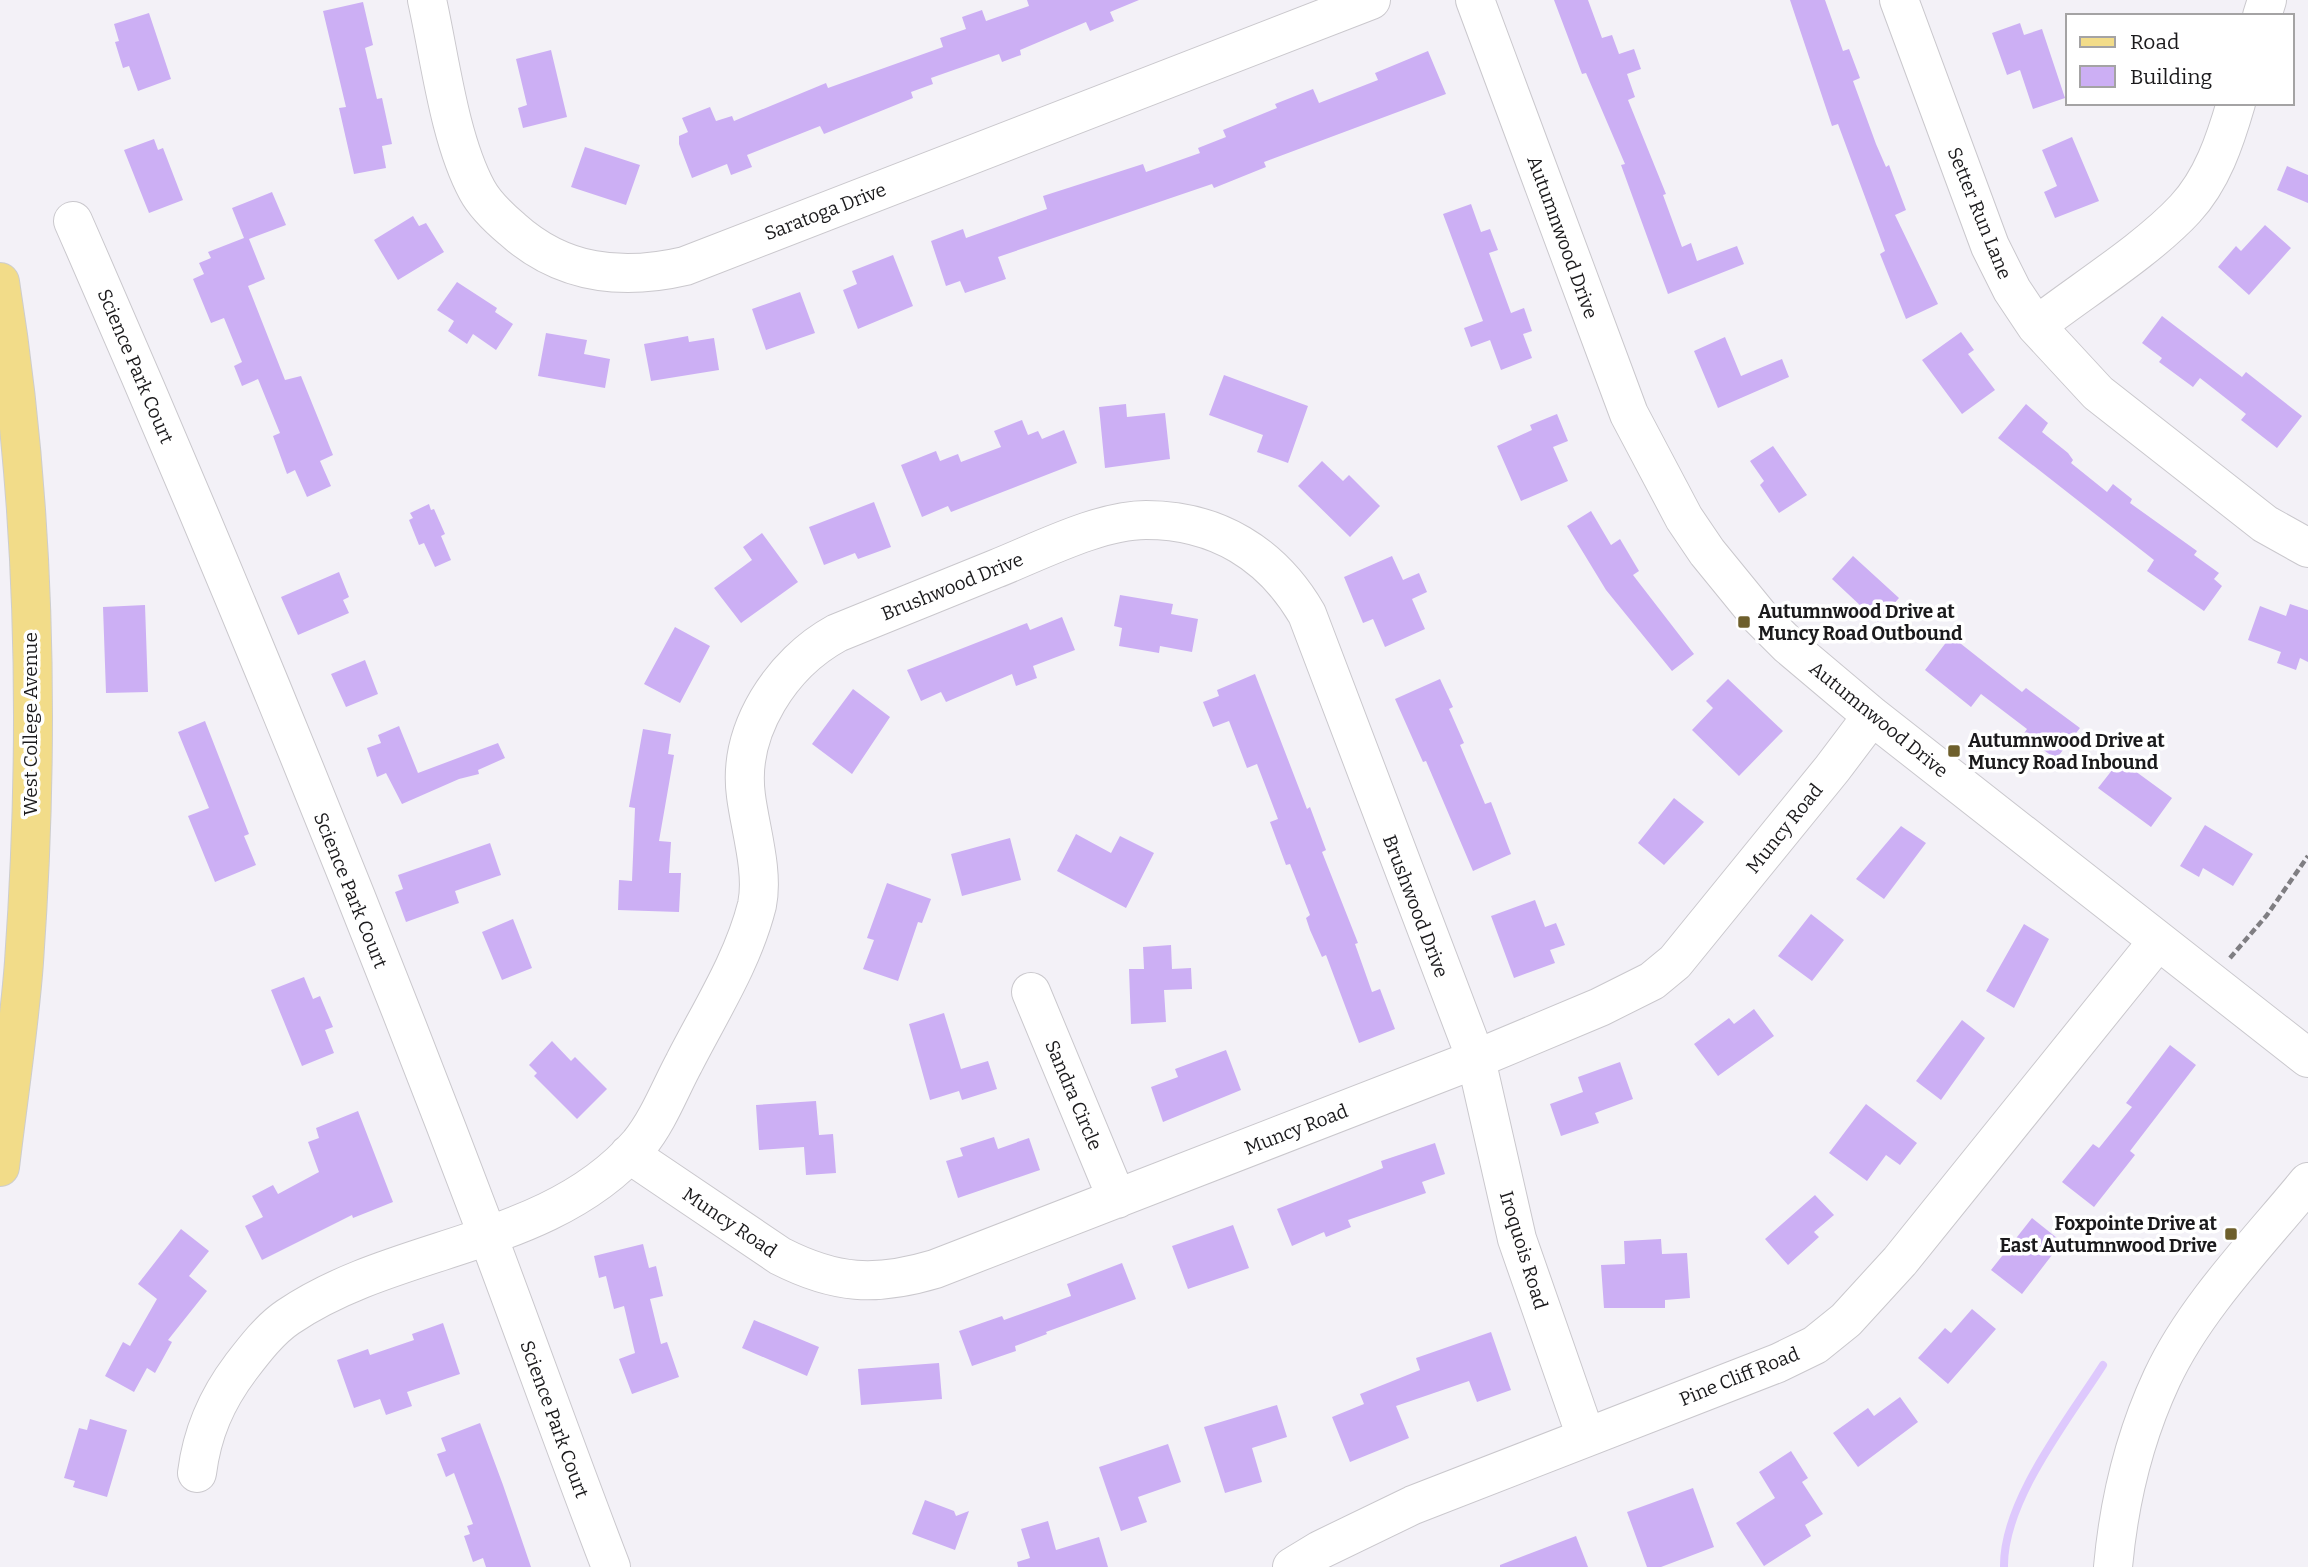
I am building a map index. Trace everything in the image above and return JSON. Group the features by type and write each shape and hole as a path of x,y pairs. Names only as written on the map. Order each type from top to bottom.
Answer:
{"main road":[{"name":"West College Avenue","path":"0,282 21,454 29,565 31,836 12,964 0,1167"}],"street":[{"name":"Saratoga Drive","path":"427,0 450,110 470,174 488,206 524,240 562,263 600,272 641,275 685,266 1371,0"},
{"name":"Autumnwood Drive","path":"1475,0 1629,414 1684,518 1760,617 1789,646 1872,716 2308,1058"},
{"name":"Setter Run Lane","path":"1899,0 1990,246 2012,290 2036,326 2098,393 2265,524 2308,548"},
{"path":"2036,326 2164,229 2186,208 2213,167 2235,105"},
{"name":"Science Park Court","path":"73,221 273,692 488,1237 611,1567"},
{"name":"Brushwood Drive","path":"197,1473 207,1424 224,1390 254,1350 286,1318 332,1292 386,1270 488,1237 530,1220 587,1188 629,1154 651,1127 733,967 757,902 756,849 745,792 748,756 754,731 775,687 817,644 837,633 1107,527 1145,520 1196,526 1242,545 1269,563 1291,586 1307,614 1476,1059"},
{"name":"Muncy Road","path":"629,1154 780,1256 804,1268 854,1282 883,1281 935,1269 1476,1059 1600,1007 1652,981 1675,962 1872,716"},
{"name":"Pine Cliff Road","path":"1292,1567 1320,1550 1413,1505 1778,1363 1815,1345 1846,1320 1900,1262 2158,941"},
{"name":"Sandra Circle","path":"1031,992 1117,1199"},
{"name":"Iroquois Road","path":"1476,1059 1517,1239 1586,1437"},
{"path":"2113,1567 2121,1498 2133,1456 2163,1376 2211,1302 2308,1182"}],"path":[{"path":"2228,960 2267,915 2308,856"}],"building":[{"path":"1027,0 1139,0 1110,12 1114,21 1090,31 1086,22 1020,50 1021,55 1002,62 999,54 931,78 933,84 911,92 913,98 824,134 820,126 747,155 752,167 731,175 727,164 692,178 679,144 679,136 688,132 682,118 710,107 716,121 732,116 734,121 826,83 828,88 943,47 940,38 966,29 962,17 982,10 986,21 1029,6"},
{"path":"1554,0 1588,0 1602,38 1612,35 1619,54 1634,49 1641,69 1627,74 1635,97 1628,100 1666,194 1663,195 1682,247 1691,243 1697,261 1737,246 1744,264 1668,294 1621,165 1625,164 1586,73 1582,74"},
{"path":"1790,0 1825,0 1843,51 1849,49 1860,78 1853,81 1876,144 1886,167 1889,165 1906,210 1895,215 1938,304 1906,319 1880,254 1885,251 1838,124 1832,126"},
{"path":"363,2 373,45 365,48 377,99 382,98 392,144 382,146 386,168 354,174 339,108 346,107 323,11"},
{"path":"149,13 171,79 138,91 129,66 123,68 115,42 119,41 114,24"},
{"path":"2020,23 2024,35 2042,29 2065,98 2033,109 2020,70 2007,75 1992,33"},
{"path":"551,50 567,117 523,128 518,108 527,105 516,59"},
{"path":"1428,51 1446,94 1264,162 1266,167 1214,188 1212,184 998,257 1006,279 965,293 960,281 946,286 931,241 963,229 966,238 1047,209 1043,196 1143,164 1146,172 1200,153 1198,148 1226,137 1223,130 1277,108 1275,104 1313,89 1319,103 1378,80 1375,73"},
{"path":"2072,137 2099,201 2055,218 2044,192 2057,186 2042,150"},
{"path":"154,139 158,150 163,148 183,200 149,213 124,150"},
{"path":"585,147 640,165 626,205 571,187"},
{"path":"2287,166 2308,175 2308,203 2277,190"},
{"path":"272,192 286,225 249,239 265,279 248,286 285,380 301,376 333,455 320,461 331,486 307,497 295,470 287,474 273,436 280,433 258,379 242,386 234,366 242,362 224,318 211,323 193,279 204,274 199,263 211,258 208,252 244,238 232,208"},
{"path":"1471,204 1481,232 1490,229 1498,250 1489,253 1511,313 1524,308 1532,331 1523,334 1532,358 1501,370 1490,340 1471,347 1464,328 1483,321 1443,214"},
{"path":"413,216 419,226 426,223 444,252 398,280 374,240"},
{"path":"2265,225 2291,248 2249,295 2218,267 2236,246 2241,251"},
{"path":"893,255 913,306 858,329 843,290 857,284 852,271"},
{"path":"457,282 497,308 495,312 513,324 496,350 473,334 467,344 448,331 454,321 437,310"},
{"path":"800,292 815,333 766,350 752,309"},
{"path":"2162,316 2242,377 2246,372 2302,416 2277,448 2241,420 2246,414 2200,378 2193,387 2159,362 2162,358 2142,343"},
{"path":"1961,332 1974,350 1968,354 1995,390 1962,414 1922,360"},
{"path":"546,333 587,340 584,354 610,359 605,388 538,376"},
{"path":"688,336 689,342 714,338 719,370 651,381 644,344"},
{"path":"1725,337 1741,376 1782,359 1789,377 1718,408 1694,351"},
{"path":"1224,375 1308,406 1288,463 1257,452 1263,435 1209,415"},
{"path":"1126,404 1127,417 1165,413 1170,459 1105,468 1099,407"},
{"path":"2026,404 2048,423 2042,432 2068,453 2073,460 2071,463 2107,492 2113,484 2132,499 2130,503 2197,551 2194,555 2219,573 2214,579 2222,586 2204,611 2147,571 2154,560 1998,438"},
{"path":"1557,414 1568,441 1553,447 1568,481 1521,501 1497,446 1532,430 1530,425"},
{"path":"1022,420 1028,435 1038,431 1042,439 1064,430 1077,463 951,512 948,506 922,517 901,465 936,451 940,461 958,454 961,462 1001,447 994,431"},
{"path":"1773,446 1807,495 1779,513 1760,485 1764,481 1750,461"},
{"path":"1322,461 1343,481 1349,475 1380,506 1350,537 1298,486"},
{"path":"874,502 891,547 858,559 855,553 824,565 809,527"},
{"path":"429,504 445,534 441,536 451,560 435,567 424,543 419,545 409,520 413,518 410,513"},
{"path":"1591,511 1611,545 1620,539 1639,571 1633,575 1694,654 1672,671 1606,590 1567,526"},
{"path":"762,533 798,582 741,623 714,588 752,560 743,547"},
{"path":"1392,556 1403,580 1419,573 1427,592 1412,599 1425,629 1385,647 1373,619 1363,623 1344,577"},
{"path":"1853,556 1899,598 1878,622 1832,579"},
{"path":"339,572 349,597 343,600 349,613 298,635 281,597"},
{"path":"1120,595 1173,604 1171,614 1198,619 1192,652 1160,646 1159,653 1119,646 1122,628 1114,626"},
{"path":"2290,604 2308,610 2308,662 2300,658 2296,670 2277,663 2281,652 2248,640 2260,606 2286,616"},
{"path":"145,605 148,692 106,693 103,607"},
{"path":"1062,617 1075,650 1033,666 1037,678 1016,686 1012,674 946,702 941,692 921,701 907,670 1027,623 1030,630"},
{"path":"675,627 710,646 680,703 644,684"},
{"path":"1951,636 2022,692 2026,688 2080,728 2056,759 2023,735 2027,729 1981,694 1971,707 1925,670"},
{"path":"365,660 378,694 346,707 331,674"},
{"path":"1255,674 1307,809 1310,807 1326,850 1322,852 1358,943 1355,944 1372,992 1380,989 1395,1029 1359,1043 1326,955 1322,957 1310,930 1306,918 1310,915 1290,864 1286,865 1270,822 1278,819 1257,764 1247,768 1229,721 1213,727 1203,702 1219,696 1217,690"},
{"path":"1440,679 1453,707 1449,709 1464,743 1460,745 1485,804 1491,802 1511,854 1473,871 1426,761 1423,762 1395,699"},
{"path":"1728,679 1783,731 1739,776 1692,730 1713,708 1706,701"},
{"path":"853,689 890,717 852,774 812,744"},
{"path":"205,721 249,834 244,836 256,865 215,882 188,816 209,808 178,732"},
{"path":"399,726 418,773 498,743 505,758 478,770 479,774 459,779 402,804 386,773 377,777 367,748 381,743 378,735"},
{"path":"643,729 671,734 668,754 674,755 659,841 671,842 669,873 681,873 679,912 618,910 619,880 632,881 635,808 629,807"},
{"path":"2120,760 2172,798 2151,827 2098,788"},
{"path":"1674,798 1704,822 1664,865 1638,843"},
{"path":"2205,825 2253,854 2233,886 2203,868 2199,877 2180,866"},
{"path":"1901,826 1926,843 1884,899 1856,879"},
{"path":"1076,834 1111,853 1120,836 1154,853 1126,908 1057,871"},
{"path":"1010,838 1021,880 962,896 951,854"},
{"path":"490,843 501,875 455,891 459,903 406,922 395,892 403,889 398,875"},
{"path":"887,883 931,899 922,923 918,922 898,981 863,969 874,940 867,938"},
{"path":"1535,900 1545,927 1556,923 1565,945 1550,950 1555,963 1514,978 1491,916"},
{"path":"1811,914 1844,940 1812,981 1778,956"},
{"path":"513,919 532,968 502,980 482,932"},
{"path":"2024,924 2049,939 2014,1008 1986,991"},
{"path":"1171,945 1172,969 1191,968 1192,989 1164,990 1166,1022 1131,1024 1129,969 1144,969 1143,947"},
{"path":"304,977 313,999 320,996 333,1027 325,1030 334,1053 302,1066 271,990"},
{"path":"1754,1009 1774,1036 1718,1076 1694,1044 1729,1018 1734,1024"},
{"path":"944,1013 961,1069 988,1061 997,1089 962,1100 959,1091 930,1100 909,1024"},
{"path":"1962,1020 1985,1038 1941,1100 1916,1081"},
{"path":"552,1041 571,1061 575,1057 607,1089 577,1119 534,1076 537,1073 529,1065"},
{"path":"2170,1045 2196,1065 2130,1151 2135,1155 2094,1207 2062,1182 2093,1144 2099,1148 2132,1107 2126,1103"},
{"path":"1226,1050 1241,1090 1163,1122 1151,1087 1178,1077 1175,1069"},
{"path":"1620,1062 1633,1099 1595,1113 1599,1123 1561,1136 1550,1104 1583,1092 1578,1077"},
{"path":"816,1101 819,1135 833,1134 836,1173 806,1175 804,1147 759,1150 756,1105"},
{"path":"1866,1104 1917,1143 1900,1165 1886,1155 1867,1181 1829,1153"},
{"path":"358,1111 393,1202 353,1218 352,1215 262,1260 245,1226 263,1217 252,1196 273,1185 278,1194 319,1172 308,1142 319,1138 316,1128"},
{"path":"994,1137 998,1149 1029,1138 1040,1170 958,1198 946,1161 963,1156 960,1148"},
{"path":"1435,1143 1445,1174 1422,1182 1426,1193 1348,1220 1351,1227 1326,1237 1324,1232 1292,1246 1277,1209 1383,1168 1381,1161"},
{"path":"1815,1195 1834,1215 1814,1232 1819,1237 1788,1265 1765,1239"},
{"path":"2032,1218 2062,1242 2022,1294 1991,1270"},
{"path":"1233,1225 1249,1268 1188,1289 1172,1246"},
{"path":"181,1229 209,1251 189,1276 207,1291 168,1340 172,1342 155,1373 147,1368 134,1392 105,1376 123,1342 130,1346 157,1299 138,1284"},
{"path":"1661,1239 1662,1254 1687,1253 1690,1298 1665,1300 1665,1308 1604,1308 1601,1265 1625,1264 1624,1241"},
{"path":"643,1244 649,1268 656,1266 663,1296 650,1299 661,1344 667,1342 679,1377 632,1394 619,1359 635,1353 624,1306 614,1309 606,1276 599,1278 594,1256"},
{"path":"1122,1263 1136,1299 1046,1332 1047,1334 1015,1346 1016,1351 972,1366 959,1331 1002,1316 1004,1320 1071,1296 1067,1284"},
{"path":"1972,1309 1996,1329 1948,1384 1918,1358 1945,1328 1951,1333"},
{"path":"754,1320 819,1347 807,1376 742,1348"},
{"path":"443,1323 460,1374 407,1392 412,1406 386,1415 380,1399 354,1408 337,1360 368,1349 370,1355 414,1340 412,1334"},
{"path":"1491,1332 1511,1390 1477,1402 1469,1381 1396,1406 1409,1438 1350,1462 1332,1417 1364,1404 1360,1394 1420,1370 1416,1358"},
{"path":"939,1363 942,1399 861,1405 858,1369"},
{"path":"1900,1397 1918,1422 1858,1467 1833,1433 1868,1408 1874,1416"},
{"path":"1277,1405 1287,1437 1252,1448 1262,1482 1225,1493 1204,1427"},
{"path":"90,1419 127,1430 107,1497 73,1487 75,1481 64,1478 79,1428 87,1430"},
{"path":"480,1423 531,1567 486,1567 483,1558 473,1562 464,1536 470,1534 467,1526 473,1524 454,1473 446,1477 437,1454 446,1451 441,1438"},
{"path":"1168,1444 1181,1482 1138,1497 1147,1522 1121,1531 1099,1467"},
{"path":"1791,1451 1808,1478 1802,1482 1823,1514 1805,1525 1811,1536 1764,1566 1736,1523 1775,1498 1759,1472"},
{"path":"1693,1488 1714,1547 1661,1567 1647,1567 1627,1512"},
{"path":"925,1500 954,1511 956,1516 969,1511 955,1550 912,1534"},
{"path":"1048,1521 1056,1550 1099,1537 1108,1567 1018,1567 1017,1562 1030,1558 1021,1529"},
{"path":"1576,1536 1588,1567 1500,1567 1500,1565"}],"waterway":[{"path":"2004,1567 2014,1515 2026,1489 2056,1436 2103,1365"}],"place":[{"name":"Autumnwood Drive at Muncy Road Outbound","path":"1744,622"},
{"name":"Autumnwood Drive at Muncy Road Inbound","path":"1954,751"},
{"name":"Foxpointe Drive at East Autumnwood Drive","path":"2231,1234"}]}
